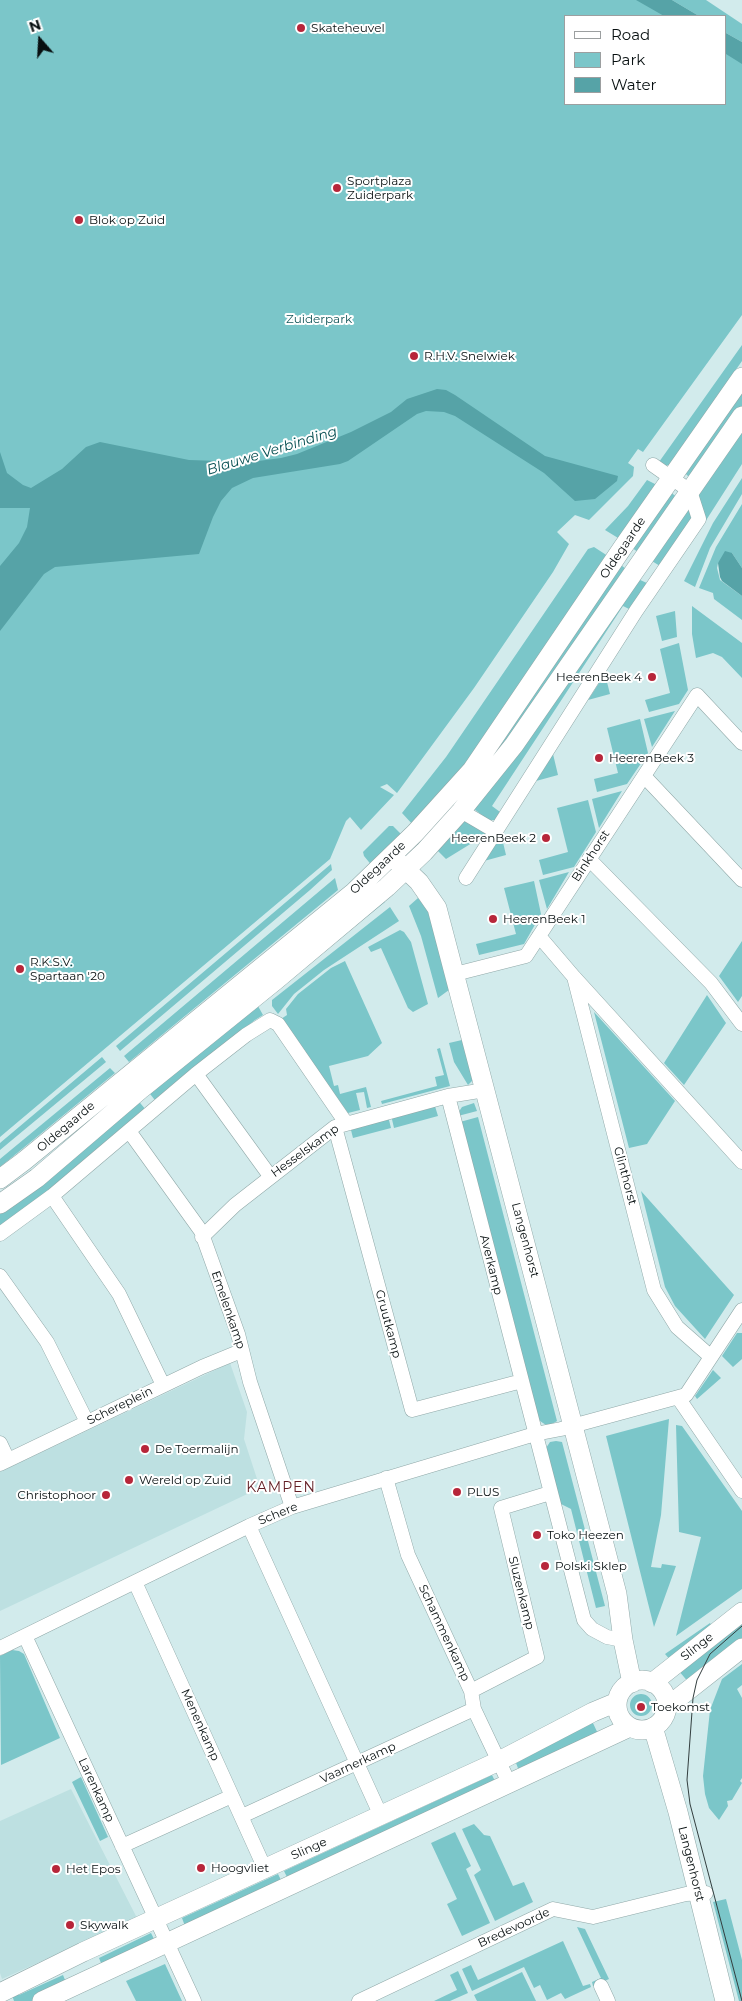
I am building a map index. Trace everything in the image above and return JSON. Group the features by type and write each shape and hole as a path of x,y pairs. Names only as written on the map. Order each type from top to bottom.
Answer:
{"main road":[{"name":"Oldegaarde","path":"0,1179 24,1162 354,892 392,856 472,770 742,377"},
{"name":"Oldegaarde","path":"0,1204 37,1178 141,1089 382,891 462,811 514,745 742,416"},
{"name":"Langenhorst","path":"392,856 419,882 437,908 617,1594 615,1639 632,1682"},
{"name":"Slinge","path":"652,1683 742,1612"},
{"path":"666,1707 742,1648"},
{"path":"642,1680 652,1683 664,1695 666,1707 662,1719 653,1727 642,1730 630,1727 620,1718 617,1702 622,1690 632,1682 642,1680"},
{"name":"Slinge","path":"0,1995 156,1919 500,1761 617,1702"},
{"path":"42,2001 510,1785 630,1727"},
{"name":"Langenhorst","path":"653,1727 702,1893 725,2001"}],"street":[{"path":"466,878 636,611 699,518 690,491 653,465"},
{"name":"Binkhorst","path":"455,974 526,956 697,695 742,743"},
{"path":"644,776 742,880"},
{"path":"462,811 495,831"},
{"path":"590,859 711,983 742,1024"},
{"name":"Glinthorst","path":"539,936 742,1162"},
{"name":"Glinthorst","path":"574,977 654,1290 677,1327 710,1356"},
{"path":"0,1234 52,1196 196,1074 246,1035 270,1020 278,1024 340,1125"},
{"path":"196,1074 270,1176"},
{"name":"Hesselskamp","path":"202,1237 235,1204 340,1125 448,1096 485,1090"},
{"name":"Averkamp","path":"448,1096 535,1434"},
{"name":"Gruutkamp","path":"340,1125 412,1410 522,1381"},
{"name":"Emelenkamp","path":"129,1131 200,1231 238,1334 241,1351 292,1507"},
{"path":"52,1196 119,1294 163,1386"},
{"path":"0,1276 47,1342 87,1422"},
{"path":"742,1310 686,1395 679,1399 742,1491"},
{"name":"Schereplein","path":"4,1462 241,1351"},
{"name":"Schere","path":"0,1648 249,1526 292,1507 535,1434 679,1399"},
{"path":"535,1434 584,1620 592,1629 615,1639"},
{"path":"0,1443 4,1462"},
{"name":"Schammenkamp","path":"386,1478 408,1555 471,1692 474,1709 510,1785"},
{"name":"Sluzenkamp","path":"471,1692 536,1657 501,1508 550,1493"},
{"path":"249,1526 381,1816"},
{"name":"Menenkamp","path":"135,1582 265,1869"},
{"name":"Larenkamp","path":"25,1636 194,2001"},
{"name":"Vaarnerkamp","path":"242,1816 474,1709"},
{"path":"122,1846 232,1796"},
{"name":"Bredevoorde","path":"359,2001 553,1909 594,1917 686,1894 702,1893"},
{"path":"601,1986 608,2001"},
{"path":"0,1995 1,2001"}],"shaded area":[{"name":"Wereld op Zuid","path":"230,1363 247,1412 244,1439 260,1488 0,1611 0,1472"},
{"name":"Het Epos","path":"71,1789 137,1918 2,1979 0,1973 0,1821"}],"green space":[{"name":"Zuiderpark","path":"0,0 664,0 689,15 564,15 564,105 727,105 727,39 742,47 742,315 643,452 638,449 628,463 634,467 633,476 589,520 575,515 557,532 569,544 553,572 474,688 397,793 387,784 380,787 394,795 361,830 350,817 346,821 330,859 0,1137"},
{"path":"672,0 706,0 742,24 742,42 727,34 727,15 697,15"},
{"path":"742,345 742,361 669,465 665,466 659,462"},
{"path":"742,385 742,409 696,475 688,476 685,473"},
{"path":"742,423 742,464 705,522 696,488"},
{"path":"742,478 742,494 710,548 695,587 684,581 713,523"},
{"path":"647,480 661,487 623,541 605,530 628,506"},
{"path":"670,492 677,497 641,554 629,546"},
{"path":"742,504 742,568 732,553 718,563 717,568 720,580 742,596 742,620 714,599 713,593 699,588 716,547"},
{"path":"684,506 693,512 694,516 660,566 647,558"},
{"path":"594,547 611,558 465,769 414,826 402,813 446,757 588,549"},
{"path":"618,563 629,571 504,753 429,840 421,832"},
{"path":"638,579 649,584 631,610 623,606 492,806 500,812 495,820 488,820 473,808"},
{"path":"692,606 742,643 742,678 722,657 713,653 696,658 692,634"},
{"path":"675,611 677,637 662,641 656,616"},
{"path":"679,643 688,690 679,704 649,712 645,700 670,693 660,649"},
{"path":"605,674 610,694 588,700"},
{"path":"675,711 652,747 644,719"},
{"path":"640,719 648,753 627,784 597,792 594,779 618,773 607,728"},
{"path":"553,754 558,775 536,781"},
{"path":"622,791 599,828 592,799"},
{"path":"588,800 596,832 574,867 543,875 539,860 568,852 557,808"},
{"path":"461,822 467,822 489,834 483,842 472,843 446,859 434,847"},
{"path":"389,826 393,826 404,837 373,867 363,852"},
{"path":"501,834 506,855 484,861"},
{"path":"331,864 332,870 310,890 120,1051 116,1046"},
{"path":"569,872 547,909 539,880"},
{"path":"335,878 338,890 129,1062 124,1056"},
{"path":"534,881 541,914 524,944 479,955 476,944 516,934 504,888"},
{"path":"381,898 385,902 262,1001 258,1006 263,1015 157,1100 154,1099 147,1090"},
{"path":"418,898 432,916 453,987 438,998 421,936 409,906"},
{"path":"390,907 399,921 324,970 294,994 278,1014 272,1006 272,1000"},
{"path":"400,930 404,932 411,942 428,1004 413,1012 408,1008 381,948 371,952 368,947"},
{"path":"742,941 742,996 738,1002 719,976"},
{"path":"345,961 382,1043 368,1056 329,1066 334,1086 338,1085 340,1094 366,1087 371,1107 367,1108 364,1092 356,1093 360,1110 348,1113 281,1019 287,1015 286,1009 298,994 331,968"},
{"path":"707,995 726,1023 684,1085 664,1063"},
{"path":"594,1012 675,1101 647,1144 629,1148"},
{"path":"465,1040 475,1074 468,1085 454,1062 449,1043"},
{"path":"440,1048 450,1086 382,1104 381,1101 437,1086 435,1077 444,1075 437,1049"},
{"path":"102,1057 106,1062 0,1150 0,1143"},
{"path":"110,1068 115,1073 0,1167 0,1159"},
{"path":"136,1098 146,1110 49,1191 0,1227 0,1209"},
{"path":"434,1103 438,1116 394,1128 391,1115"},
{"path":"474,1103 477,1111 458,1116 462,1107"},
{"path":"388,1116 391,1128 353,1138 350,1126"},
{"path":"478,1117 557,1421 552,1424 546,1425 537,1419 460,1122"},
{"path":"641,1191 734,1295 705,1339 675,1306 665,1287"},
{"path":"737,1333 742,1333 742,1359 733,1367 722,1356"},
{"path":"713,1370 721,1378 697,1399 695,1396"},
{"path":"669,1419 661,1515 651,1567 661,1568 662,1564 676,1566 654,1627 606,1436"},
{"path":"676,1425 682,1426 742,1511 742,1589 676,1636 701,1537 679,1532"},
{"path":"550,1442 562,1442 605,1606 596,1608 571,1509 559,1503 546,1448"},
{"path":"742,1621 742,1642 690,1684 678,1670"},
{"path":"710,1623 714,1629 672,1662 665,1654"},
{"path":"12,1650 24,1654 60,1738 1,1765 0,1656"},
{"path":"742,1664 742,1685 737,1689 742,1698 742,1778 740,1781 742,1783 732,1800 727,1801 728,1806 719,1820 709,1808 703,1776 710,1710 722,1679"},
{"path":"641,1694 649,1697 652,1705 649,1713 641,1716 633,1713 630,1705 633,1697"},
{"path":"592,1721 600,1738 521,1776 516,1763"},
{"path":"492,1775 497,1785 289,1881 284,1871"},
{"path":"81,1777 108,1837 100,1841 72,1782"},
{"path":"474,1824 484,1835 490,1836 513,1886 524,1882 533,1902 495,1921 474,1875 481,1870 462,1829"},
{"path":"455,1832 471,1866 466,1869 490,1923 462,1936 447,1904 457,1899 431,1843"},
{"path":"278,1874 283,1884 186,1929 182,1918"},
{"path":"726,1899 742,1960 742,2001 739,2001 713,1902"},
{"path":"577,1927 585,1929 609,1979 593,1986 592,1982 601,1978"},
{"path":"151,1933 155,1941 103,1968 99,1958"},
{"path":"563,1941 583,1986 590,1984 591,1987 565,1999 561,1993 547,2000 540,1985 534,1988 524,1967 472,1991 462,1969 471,1965 478,1980"},
{"path":"165,1964 182,2001 136,2001 126,1981"},
{"path":"458,1971 468,1993 450,2001 434,2001 457,1990 450,1975"},
{"path":"522,1972 536,2001 477,2001 474,1995"},
{"path":"63,1975 67,1985 34,2001 14,2001 12,1995 17,1990 19,1995"}],"water":[{"path":"636,0 672,0 697,15 662,15"},
{"path":"727,34 742,42 742,64 727,55"},
{"path":"437,389 446,390 455,395 545,456 618,476 617,481 595,499 575,501 544,473 455,416 444,412 426,411 417,414 348,461 340,464 253,478 232,488 221,501 213,517 199,554 55,567 44,574 0,631 0,566 19,543 27,527 30,508 0,508 0,452 7,473 23,485 31,488 62,469 86,447 100,442 189,460 251,462 281,458 297,454 351,432 391,412 407,399"},
{"path":"725,551 732,553 742,568 742,596 722,581 720,577 718,563"}],"tram line":[{"path":"742,1626 710,1654 697,1680 693,1698 687,1780 690,1804 742,2001"}],"place":[{"name":"Skateheuvel","path":"301,28"},
{"name":"Sportplaza Zuiderpark","path":"337,188"},
{"name":"Blok op Zuid","path":"79,220"},
{"name":"R.H.V. Snelwiek","path":"414,356"},
{"name":"HeerenBeek 4","path":"652,677"},
{"name":"HeerenBeek 3","path":"599,758"},
{"name":"HeerenBeek 2","path":"546,838"},
{"name":"HeerenBeek 1","path":"493,919"},
{"name":"R.K.S.V. Spartaan '20","path":"20,969"},
{"name":"De Toermalijn","path":"145,1449"},
{"name":"Wereld op Zuid","path":"129,1480"},
{"name":"PLUS","path":"457,1492"},
{"name":"Christophoor","path":"106,1495"},
{"name":"Toko Heezen","path":"537,1535"},
{"name":"Polski Sklep","path":"545,1566"},
{"name":"Toekomst","path":"641,1707"},
{"name":"Hoogvliet","path":"201,1868"},
{"name":"Het Epos","path":"56,1869"},
{"name":"Skywalk","path":"70,1925"}],"district":[{"name":"KAMPEN","path":"281,1488"}],"water label":[{"name":"Blauwe Verbinding","path":"272,451"}]}
